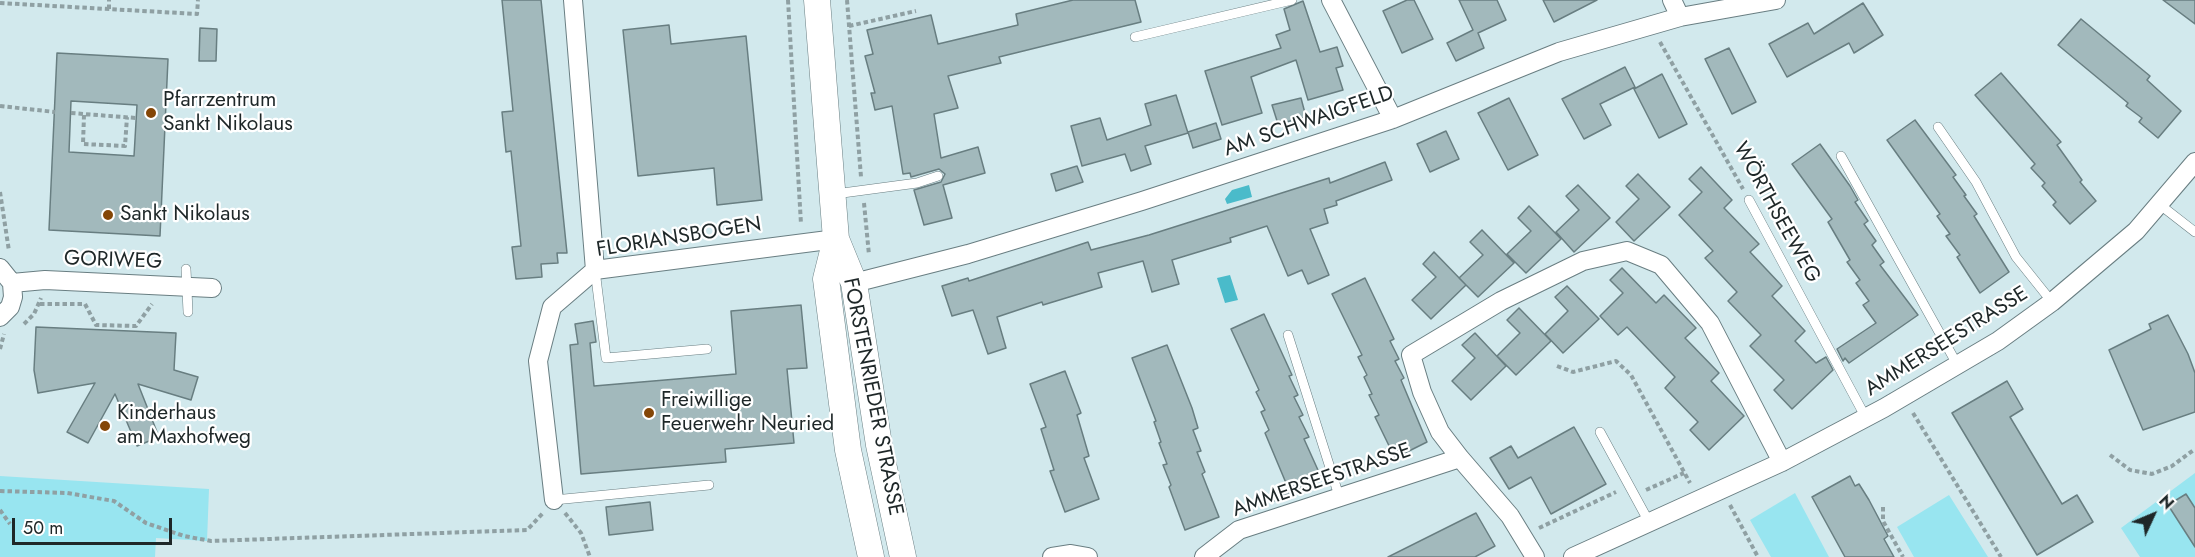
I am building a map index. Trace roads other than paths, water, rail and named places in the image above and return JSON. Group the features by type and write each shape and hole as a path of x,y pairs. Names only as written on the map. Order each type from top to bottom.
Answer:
{"main road":[{"name":"FORSTENRIEDER STRASSE","path":"817,0 836,239 854,283 879,445 903,557"},
{"name":"FORSTENRIEDER STRASSE","path":"836,239 826,279 848,450 871,557"}],"street":[{"path":"573,0 595,270"},
{"path":"1331,0 1393,118"},
{"path":"1672,0 1680,17"},
{"name":"AM SCHWAIGFELD","path":"854,283 969,254 1088,218 1393,118 1558,51 1680,17 1776,0"},
{"name":"AMMERSEESTRASSE","path":"1573,557 1782,462 1958,366 2052,302 2136,231 2195,162"},
{"name":"FLORIANSBOGEN","path":"555,500 538,361 552,307 595,270 836,239"},
{"path":"1535,557 1509,516 1440,432 1422,392 1411,355 1501,301 1583,261 1627,251 1662,265 1710,323 1782,462"},
{"path":"0,268 12,283 13,297 10,306 0,317"},
{"name":"GORIWEG","path":"12,283 45,280 186,278 212,288"},
{"name":"AMMERSEESTRASSE","path":"1204,557 1239,530 1460,458"},
{"path":"1052,557 1071,554 1088,557"}],"lane":[{"path":"1136,37 1292,0"},
{"path":"1938,127 1976,182 2016,257 2052,302"},
{"path":"1842,156 1958,366"},
{"path":"832,194 917,183 938,176"},
{"name":"WÖRTHSEEWEG","path":"1749,200 1866,418"},
{"path":"2159,204 2195,232"},
{"path":"595,270 606,358 707,349"},
{"path":"186,278 188,309"},
{"path":"1288,335 1339,496"},
{"path":"1600,432 1649,522"},
{"path":"555,500 710,485"}],"place":[{"name":"Pfarrzentrum Sankt Nikolaus","path":"151,113"},
{"name":"Sankt Nikolaus","path":"108,215"},
{"name":"Freiwillige Feuerwehr Neuried","path":"649,413"},
{"name":"Kinderhaus am Maxhofweg","path":"105,426"}]}
